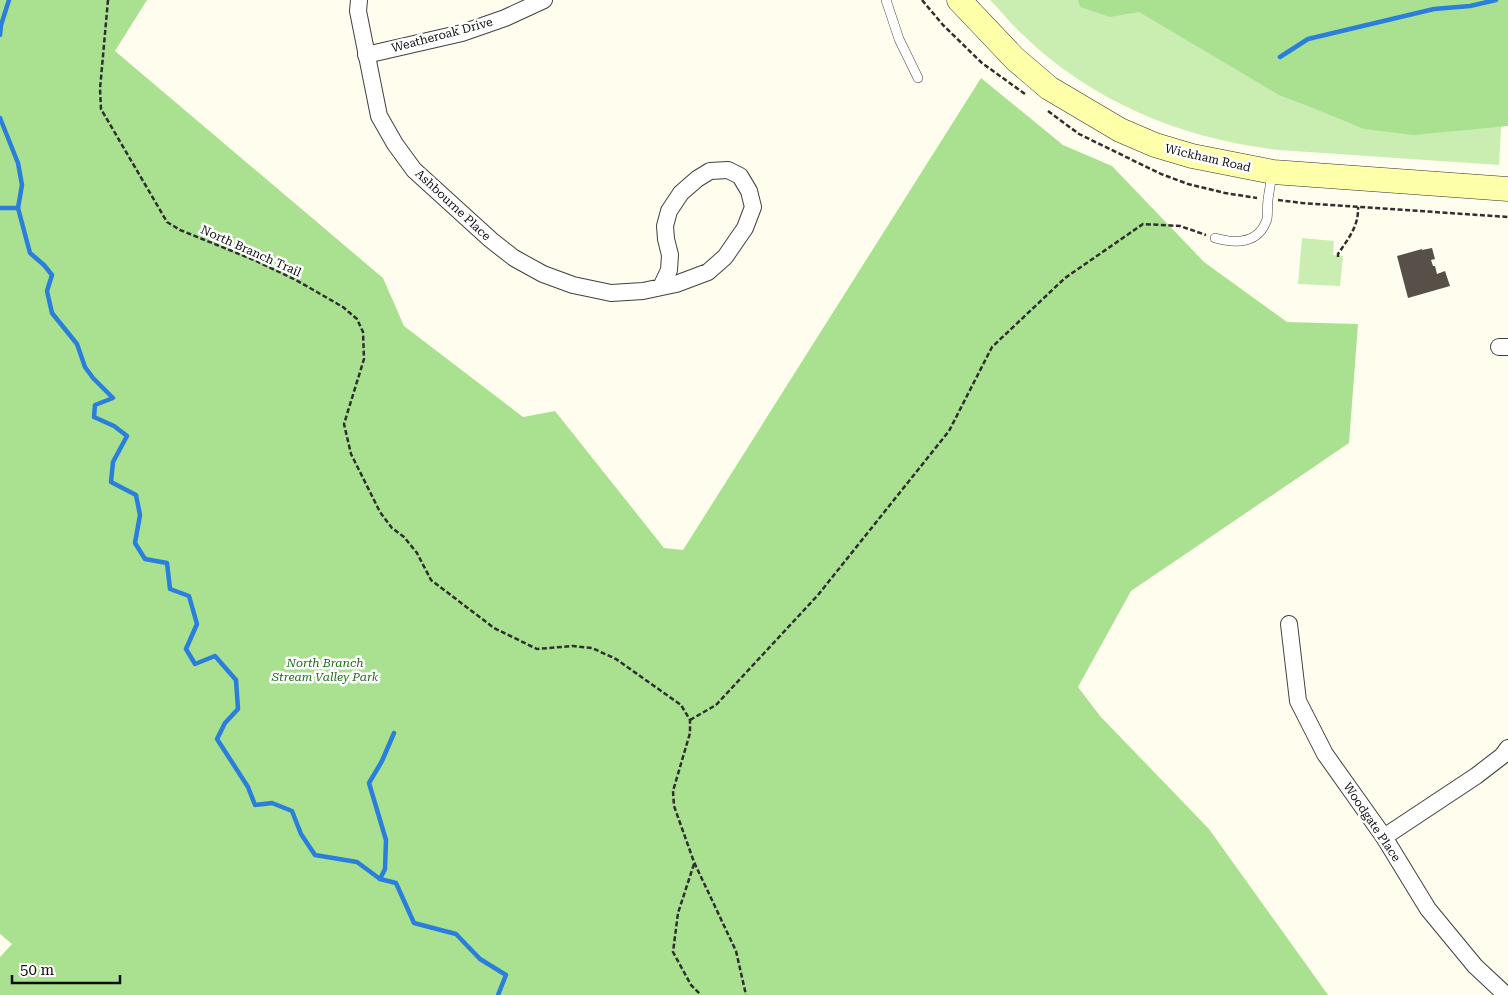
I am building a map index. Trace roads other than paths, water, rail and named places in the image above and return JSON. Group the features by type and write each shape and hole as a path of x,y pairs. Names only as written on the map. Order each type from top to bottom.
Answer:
{"street":[{"name":"Ashbourne Place","path":"359,0 358,11 379,116 396,144 414,170 498,246 514,258 543,274 573,285 611,293 643,291 676,284 708,272 725,257 745,228 752,207 749,191 740,176 728,170 710,171 681,193 670,211 665,226 670,255 669,270 661,287"},
{"name":"Weatheroak Drive","path":"366,55 462,33 505,18 544,0"},
{"name":"Wickham Road","path":"959,0 1015,59 1049,88 1120,130 1155,145 1192,156 1272,172 1508,189"},
{"name":"Woodgate Place","path":"1289,624 1298,702 1325,754 1384,837 1428,910 1475,966 1506,995"},
{"path":"1384,837 1476,776 1502,756 1508,748"}],"lane":[{"path":"886,0 899,39 918,78"},
{"path":"1215,238 1229,242 1250,239 1259,234 1267,219 1272,172"}],"waterway":[{"path":"0,35 1,25 9,0"},
{"path":"1280,57 1308,39 1434,9 1470,6 1496,0"},
{"path":"0,118 18,163 22,185 18,208 30,253 52,275 47,291 52,313 77,344 85,367 113,398 95,405 94,417 114,426 127,436 113,462 111,482 136,495 140,515 135,543 145,559 167,563 170,589 189,596 197,624 186,649 195,664 215,656 236,680 238,709 225,723 217,739 248,787 255,805 272,803 292,811 301,834 315,855 357,862 380,879 396,883 414,923 456,934 480,959 506,975 498,995"},
{"path":"0,208 18,208"},
{"path":"380,879 385,869 386,840 369,783 382,761 394,733"}],"park label":[{"name":"North Branch Stream Valley Park","path":"325,670"}]}
